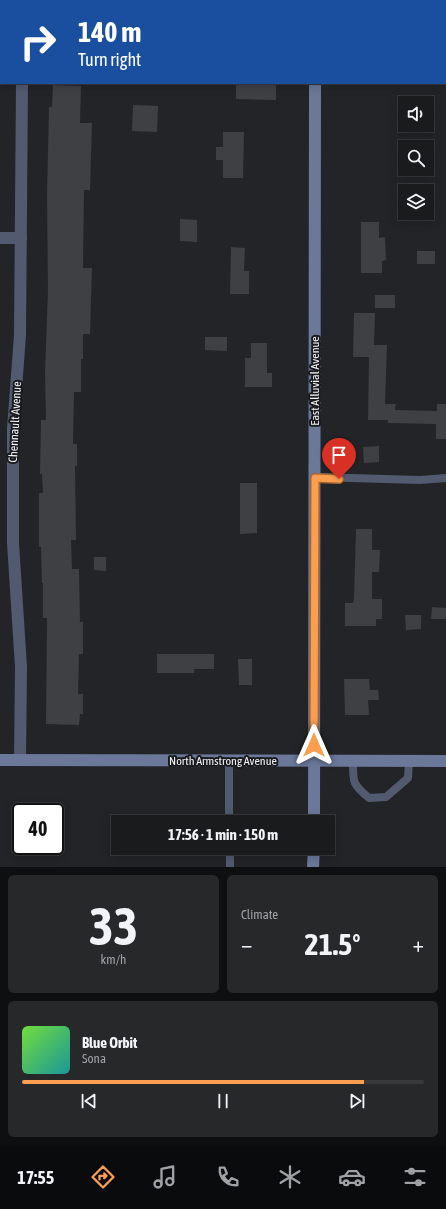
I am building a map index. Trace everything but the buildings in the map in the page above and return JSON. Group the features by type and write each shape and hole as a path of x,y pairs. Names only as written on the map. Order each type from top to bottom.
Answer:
{"street":[{"name":"Chennault Avenue","path":"20,760 21,667 14,550 13,463 20,335 22,84"},
{"name":"East Alluvial Avenue","path":"314,815 315,84"},
{"path":"0,238 21,238"},
{"name":"North Armstrong Avenue","path":"0,760 446,761"},
{"path":"313,867 314,855"}],"lane":[{"path":"315,478 420,480 446,478"},
{"path":"353,761 353,777 356,787 369,798 386,797 408,778 409,760"},
{"path":"229,761 229,815"},
{"path":"230,855 230,867"}],"route":[{"path":"314,745 315,478 339,479"}]}
